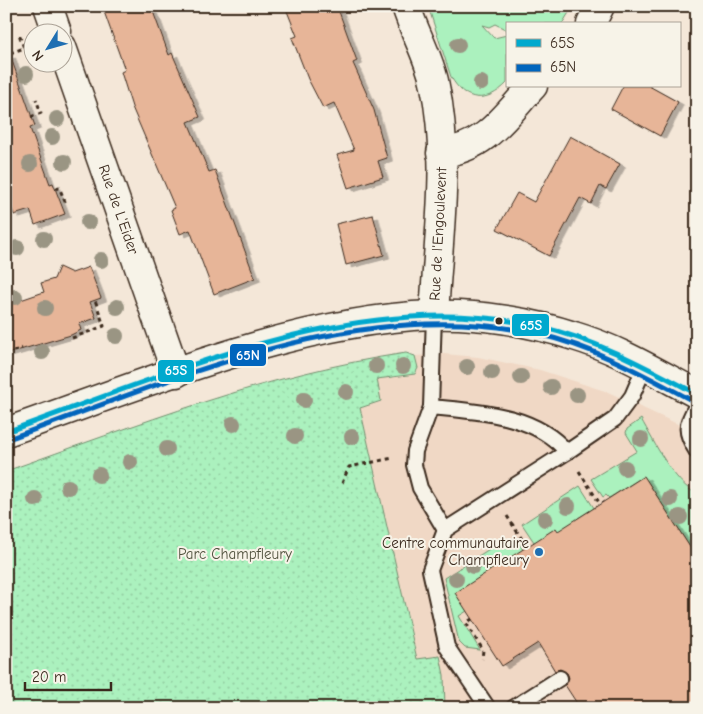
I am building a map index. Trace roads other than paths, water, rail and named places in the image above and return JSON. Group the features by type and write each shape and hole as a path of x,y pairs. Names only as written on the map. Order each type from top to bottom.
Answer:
{"street":[{"path":"48,6 54,22"},
{"name":"Rue de l'Engoulevent","path":"406,6 434,82 441,153 441,221 434,314"},
{"path":"592,22 600,6"},
{"name":"Rue de L'Eider","path":"71,72 176,373"},
{"name":"Rue de l'Engoulevent","path":"441,153 456,151 476,144 531,88"},
{"path":"6,432 243,351 328,329 434,314 498,320 551,329 607,348 697,394"}],"lane":[{"path":"434,314 431,407 415,451 414,465 420,488 445,530"},
{"path":"488,708 447,647 430,570 445,530 615,419 632,396 645,366"},
{"path":"697,404 687,428 688,436 697,452"},
{"path":"431,407 485,413 509,418 549,434 567,452"},
{"path":"514,708 560,678"}],"place":[{"name":"Centre communautaire Champfleury","path":"539,552"}],"park label":[{"name":"Parc Champfleury","path":"235,554"}]}
